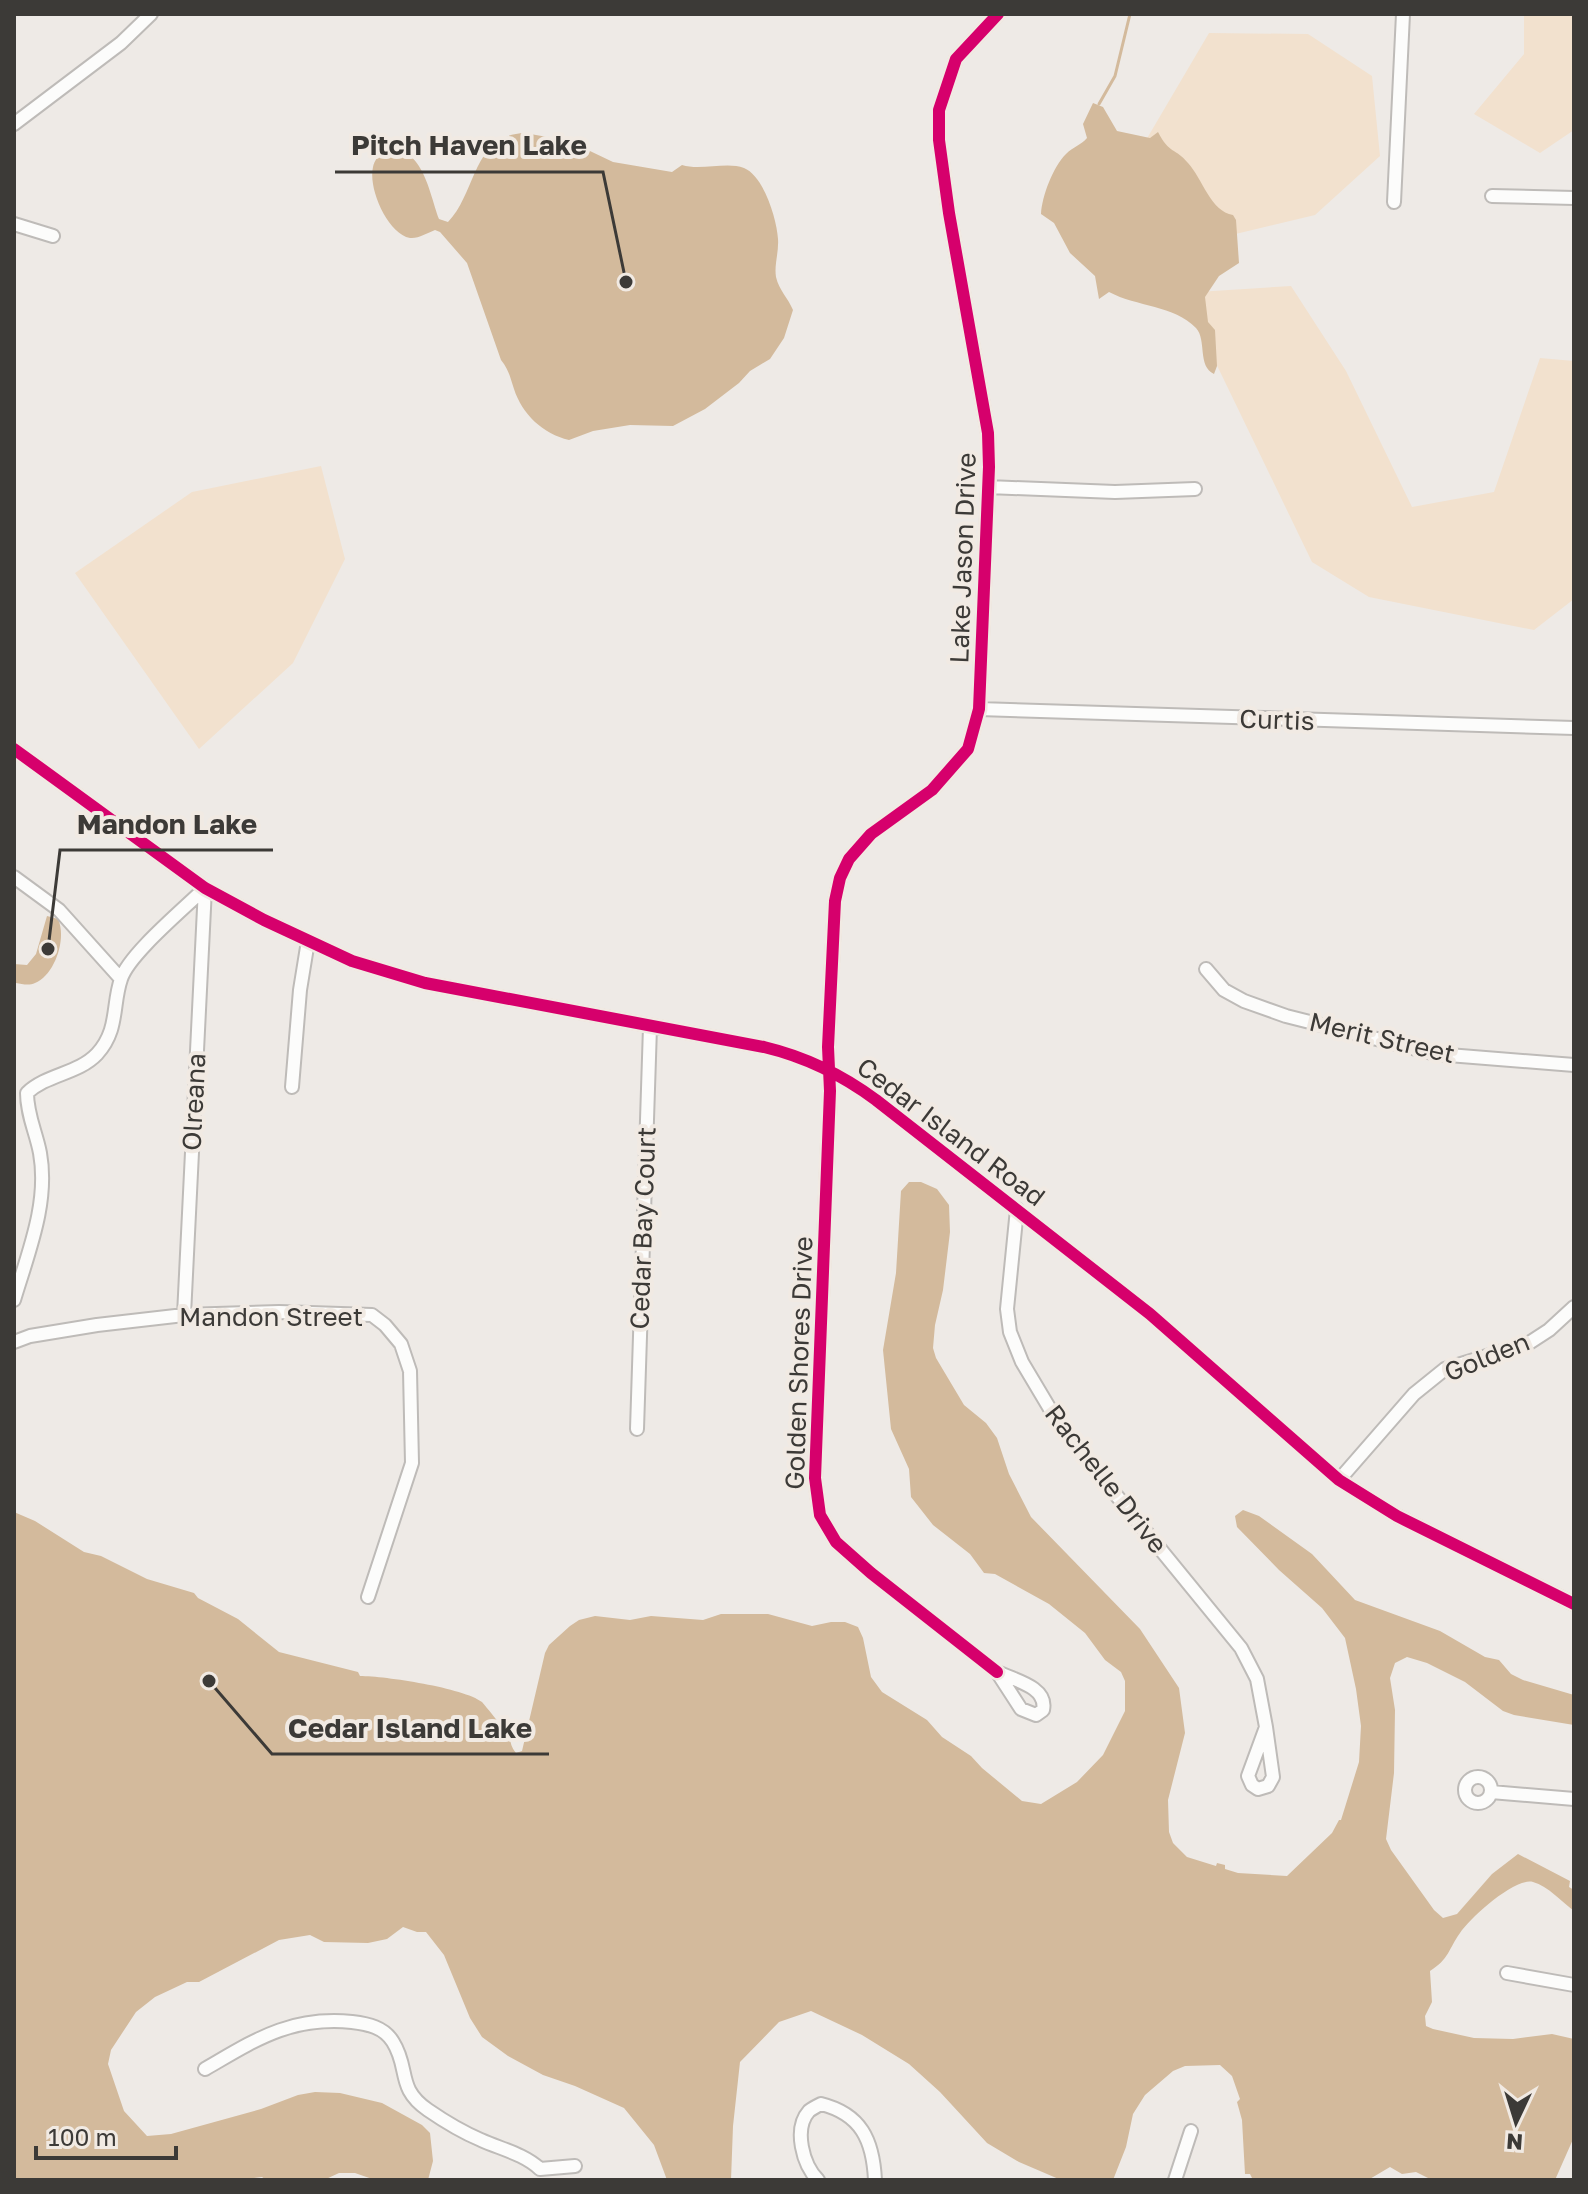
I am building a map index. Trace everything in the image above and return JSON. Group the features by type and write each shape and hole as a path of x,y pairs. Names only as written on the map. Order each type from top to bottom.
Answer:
{"street":[{"path":"14,124 121,43 151,14"},
{"name":"Lake Jason Drive","path":"829,1069 832,923 840,878 849,859 871,834 932,790 968,749 979,709 988,433 951,224 939,140 939,115 956,59 998,14"},
{"path":"1394,202 1403,14"},
{"path":"1492,196 1574,198"},
{"path":"14,224 53,236"},
{"path":"988,487 1115,492 1195,489"},
{"name":"Curtis","path":"979,709 1574,728"},
{"name":"Cedar Island Road","path":"14,749 205,888 363,966 398,976 785,1052 829,1069 867,1094 1150,1314 1339,1480 1397,1516 1574,1604"},
{"path":"14,877 59,910 121,979"},
{"path":"14,1300 35,1233 42,1198 40,1154 30,1122 27,1093 37,1084 77,1068 96,1054 108,1037 116,1013 121,979 134,959 205,888"},
{"name":"Olreana","path":"184,1315 205,888"},
{"path":"292,1087 300,990 308,941"},
{"name":"Merit Street","path":"1206,969 1224,990 1244,1001 1286,1016 1436,1054 1574,1065"},
{"name":"Cedar Bay Court","path":"637,1429 650,1027"},
{"name":"Golden Shores Drive","path":"829,1069 815,1478 818,1509 828,1531 847,1552 997,1672"},
{"name":"Rachelle Drive","path":"1017,1209 1007,1303 1010,1332 1022,1362 1081,1452 1241,1648 1259,1687 1266,1727"},
{"name":"Golden","path":"1339,1480 1414,1394 1445,1369 1529,1343 1574,1307"},
{"name":"Mandon Street","path":"14,1342 30,1336 97,1325 184,1315 279,1312 372,1315 401,1344 410,1371 412,1463 368,1597"},
{"path":"1491,1792 1574,1799"},
{"path":"1507,1973 1574,1985"},
{"path":"205,2069 261,2036 304,2022 330,2020 379,2027 392,2039 401,2057 404,2081 410,2095 426,2109 475,2138 518,2154 539,2175 575,2166"},
{"path":"818,2180 810,2172 803,2151 802,2128 809,2111 821,2104 842,2109 861,2128 874,2158 875,2180"},
{"path":"1175,2180 1191,2131"}],"shaded area":[{"path":"1524,14 1574,14 1574,130 1540,153 1474,114 1524,54"},
{"path":"1209,33 1308,34 1372,76 1380,156 1315,215 1223,237 1139,152"},
{"path":"1093,103 1103,107 1117,131 1150,138 1158,132 1169,148 1193,169 1219,208 1236,220 1239,263 1219,276 1205,297 1208,322 1215,330 1217,366 1214,374 1206,365 1199,333 1187,320 1109,292 1099,299 1095,276 1070,253 1054,223 1041,214 1046,191 1057,166 1066,154 1087,138 1083,124"},
{"path":"525,133 569,141 613,162 672,172 682,165 730,165 751,173 758,180 772,210 778,239 776,277 793,310 784,338 770,359 750,371 705,409 673,426 630,425 593,431 569,440 535,422 522,407 501,360 467,263 440,232 435,230 410,238 394,228 376,197 372,176 382,149 396,149 407,154 422,171 439,219 448,222 465,196 485,154 508,136"},
{"path":"1291,286 1346,371 1412,507 1494,492 1540,358 1574,361 1574,599 1534,630 1369,597 1312,562 1182,293"},
{"path":"321,466 345,559 293,663 199,749 75,573 192,492"},
{"path":"47,916 58,919 60,927 60,945 53,964 35,983 16,983 14,964 27,965 36,954"},
{"path":"909,1182 921,1182 937,1189 949,1205 950,1232 933,1348 936,1358 964,1405 986,1423 997,1438 1009,1474 1031,1517 1140,1629 1179,1688 1185,1733 1168,1800 1169,1832 1173,1843 1187,1857 1216,1866 1217,1863 1225,1865 1225,1869 1238,1873 1287,1876 1332,1833 1341,1820 1359,1762 1361,1726 1345,1638 1322,1608 1237,1527 1235,1516 1243,1510 1259,1516 1312,1554 1355,1600 1440,1631 1485,1657 1499,1660 1511,1674 1523,1680 1574,1695 1574,1725 1503,1711 1465,1682 1427,1663 1407,1657 1395,1663 1390,1678 1395,1710 1394,1773 1386,1839 1434,1910 1443,1918 1457,1914 1492,1874 1518,1854 1570,1881 1569,1887 1574,1890 1574,1911 1533,1882 1515,1886 1483,1909 1460,1933 1445,1958 1430,1971 1432,2002 1425,2016 1426,2026 1474,2038 1513,2039 1552,2034 1574,2039 1574,2137 1555,2180 1432,2180 1416,2172 1402,2174 1390,2167 1368,2180 1253,2180 1250,2174 1245,2174 1242,2120 1237,2102 1240,2099 1232,2076 1220,2065 1185,2066 1173,2071 1145,2095 1133,2114 1126,2147 1113,2180 1061,2180 1019,2162 987,2143 909,2064 862,2035 811,2011 779,2022 740,2062 731,2180 667,2180 654,2145 624,2108 543,2075 482,2037 470,2018 444,1955 426,1932 403,1927 387,1939 368,1943 324,1942 310,1935 279,1940 199,1982 187,1982 155,1997 136,2012 111,2050 108,2064 124,2111 147,2136 171,2134 315,2092 340,2093 382,2103 422,2125 430,2133 433,2161 428,2180 375,2180 355,2173 339,2173 324,2180 266,2180 262,2177 238,2180 14,2180 14,1512 35,1521 84,1552 101,1556 147,1579 194,1593 238,1619 279,1652 358,1672 360,1676 424,1684 473,1697 482,1702 505,1730 516,1753 522,1751 545,1653 549,1645 579,1620 595,1616 630,1620 651,1616 703,1620 721,1614 768,1614 812,1626 845,1622 858,1627 871,1677 882,1692 927,1720 942,1737 971,1756 1022,1801 1041,1804 1077,1782 1103,1755 1125,1711 1125,1681 1121,1672 1105,1660 1085,1633 1049,1604 995,1574 984,1573 970,1554 933,1525 911,1497 909,1469 891,1429 883,1350 896,1273 901,1191"}],"waterway":[{"path":"1099,104 1115,76 1130,14"}],"cycle path":[{"path":"997,1672 836,1542 820,1515 815,1478 835,901 840,878 849,859 871,834 932,790 968,749 979,709 988,433 949,213 939,140 939,110 956,59 998,14"},
{"path":"14,749 205,888 264,920 352,961 425,983 764,1047 809,1061 836,1074 876,1100 1150,1314 1339,1480 1397,1516 1574,1604"}],"place":[{"name":"Pitch Haven Lake","path":"626,282"},
{"name":"Mandon Lake","path":"48,949"},
{"name":"Cedar Island Lake","path":"209,1681"}]}
